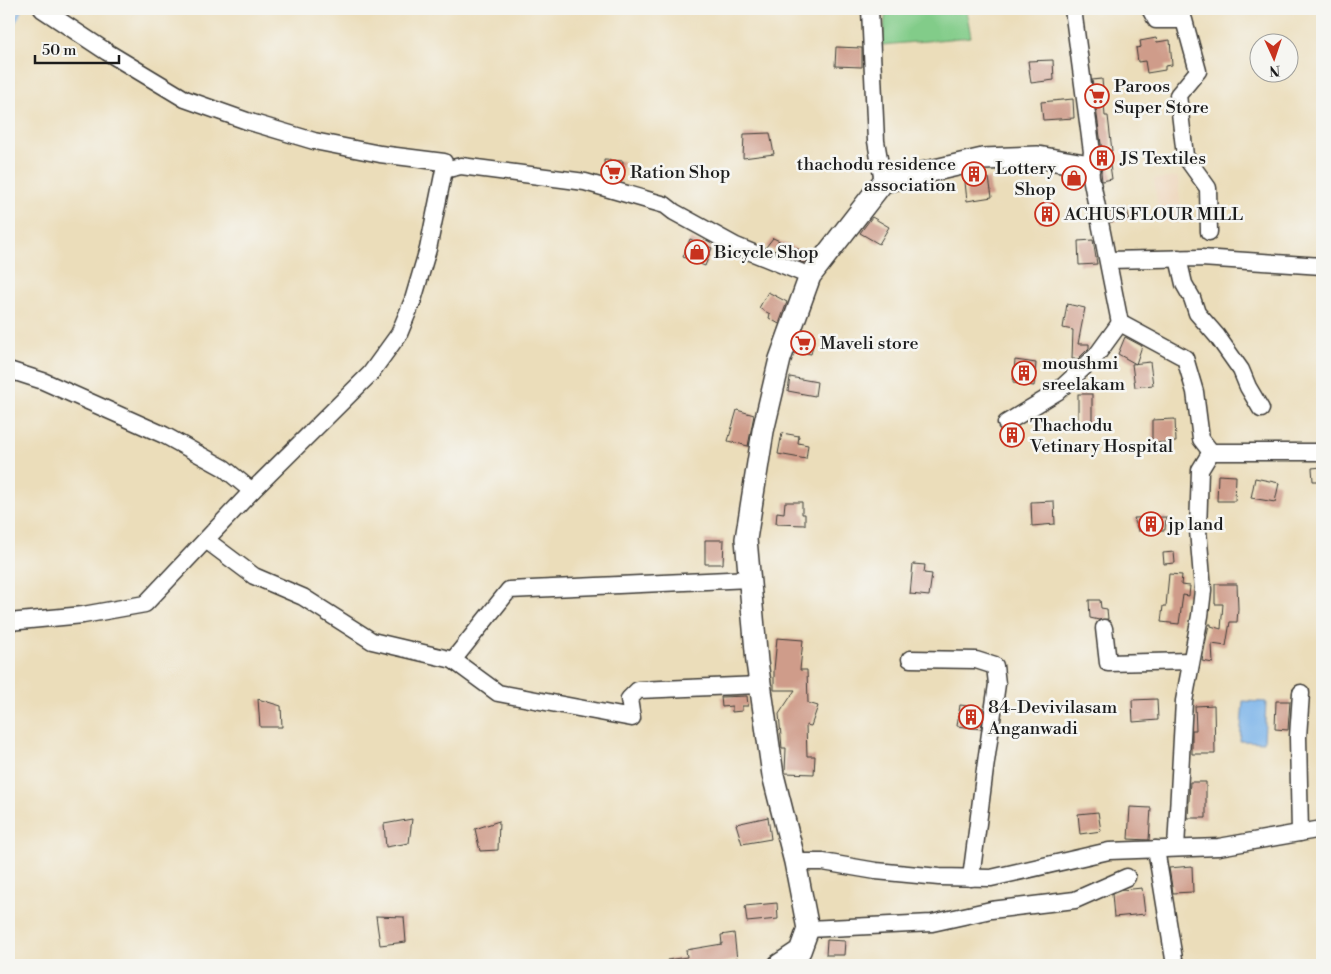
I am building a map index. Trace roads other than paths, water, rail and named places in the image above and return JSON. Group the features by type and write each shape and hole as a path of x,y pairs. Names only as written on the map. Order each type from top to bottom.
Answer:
{"main road":[{"path":"779,965 800,950 808,929 796,862 773,774 760,685 746,539 763,431 780,359 810,276 883,182 983,159 1038,158 1090,166"}],"street":[{"path":"9,622 83,615 145,604 252,491 370,374 399,334 413,300 428,248 444,170 444,162 380,154 314,141 247,121 185,99 107,52 42,9"},
{"path":"870,9 876,141 883,182"},
{"path":"1006,423 1057,392 1096,356 1120,323 1090,166 1092,152 1073,9"},
{"path":"1150,9 1156,20 1184,20 1198,71 1178,95 1185,156 1208,188 1209,232"},
{"path":"444,170 461,166 585,182 665,204 674,212 736,246 810,276"},
{"path":"1178,258 1184,284 1192,298 1197,313 1242,370 1248,387 1261,409"},
{"path":"1108,260 1201,258 1322,266"},
{"path":"1120,323 1185,358 1195,392 1201,439 1211,452"},
{"path":"9,370 43,381 164,435 224,468 252,491"},
{"path":"1211,452 1322,452"},
{"path":"1176,848 1184,701 1202,590 1198,530 1200,470 1211,452"},
{"path":"206,540 254,576 303,597 372,641 453,660 498,694 632,718 629,699 638,690 760,685"},
{"path":"453,660 509,590 750,579"},
{"path":"1104,628 1108,663 1192,661"},
{"path":"910,659 976,660 995,666 997,684 971,878"},
{"path":"1300,833 1298,737 1301,693"},
{"path":"796,862 823,862 876,871 939,877 991,878 1109,851 1219,847 1322,829"},
{"path":"1156,849 1174,965"},
{"path":"808,929 932,923 991,910 1075,900 1127,877"}],"water":[{"path":"1243,701 1266,702 1264,742 1240,741"}],"waterway":[{"path":"9,32 22,9"}],"place":[{"name":"Paroos Super Store","path":"1097,96"},
{"name":"JS Textiles","path":"1102,158"},
{"name":"Ration Shop","path":"613,172"},
{"name":"thachodu residence association","path":"974,174"},
{"name":"Lottery Shop","path":"1074,178"},
{"name":"ACHUS FLOUR MILL","path":"1047,214"},
{"name":"Bicycle Shop","path":"697,252"},
{"name":"Maveli store","path":"803,343"},
{"name":"moushmi sreelakam","path":"1024,373"},
{"name":"Thachodu Vetinary Hospital","path":"1012,435"},
{"name":"jp land","path":"1151,524"},
{"name":"84-Devivilasam Anganwadi","path":"971,717"}]}
